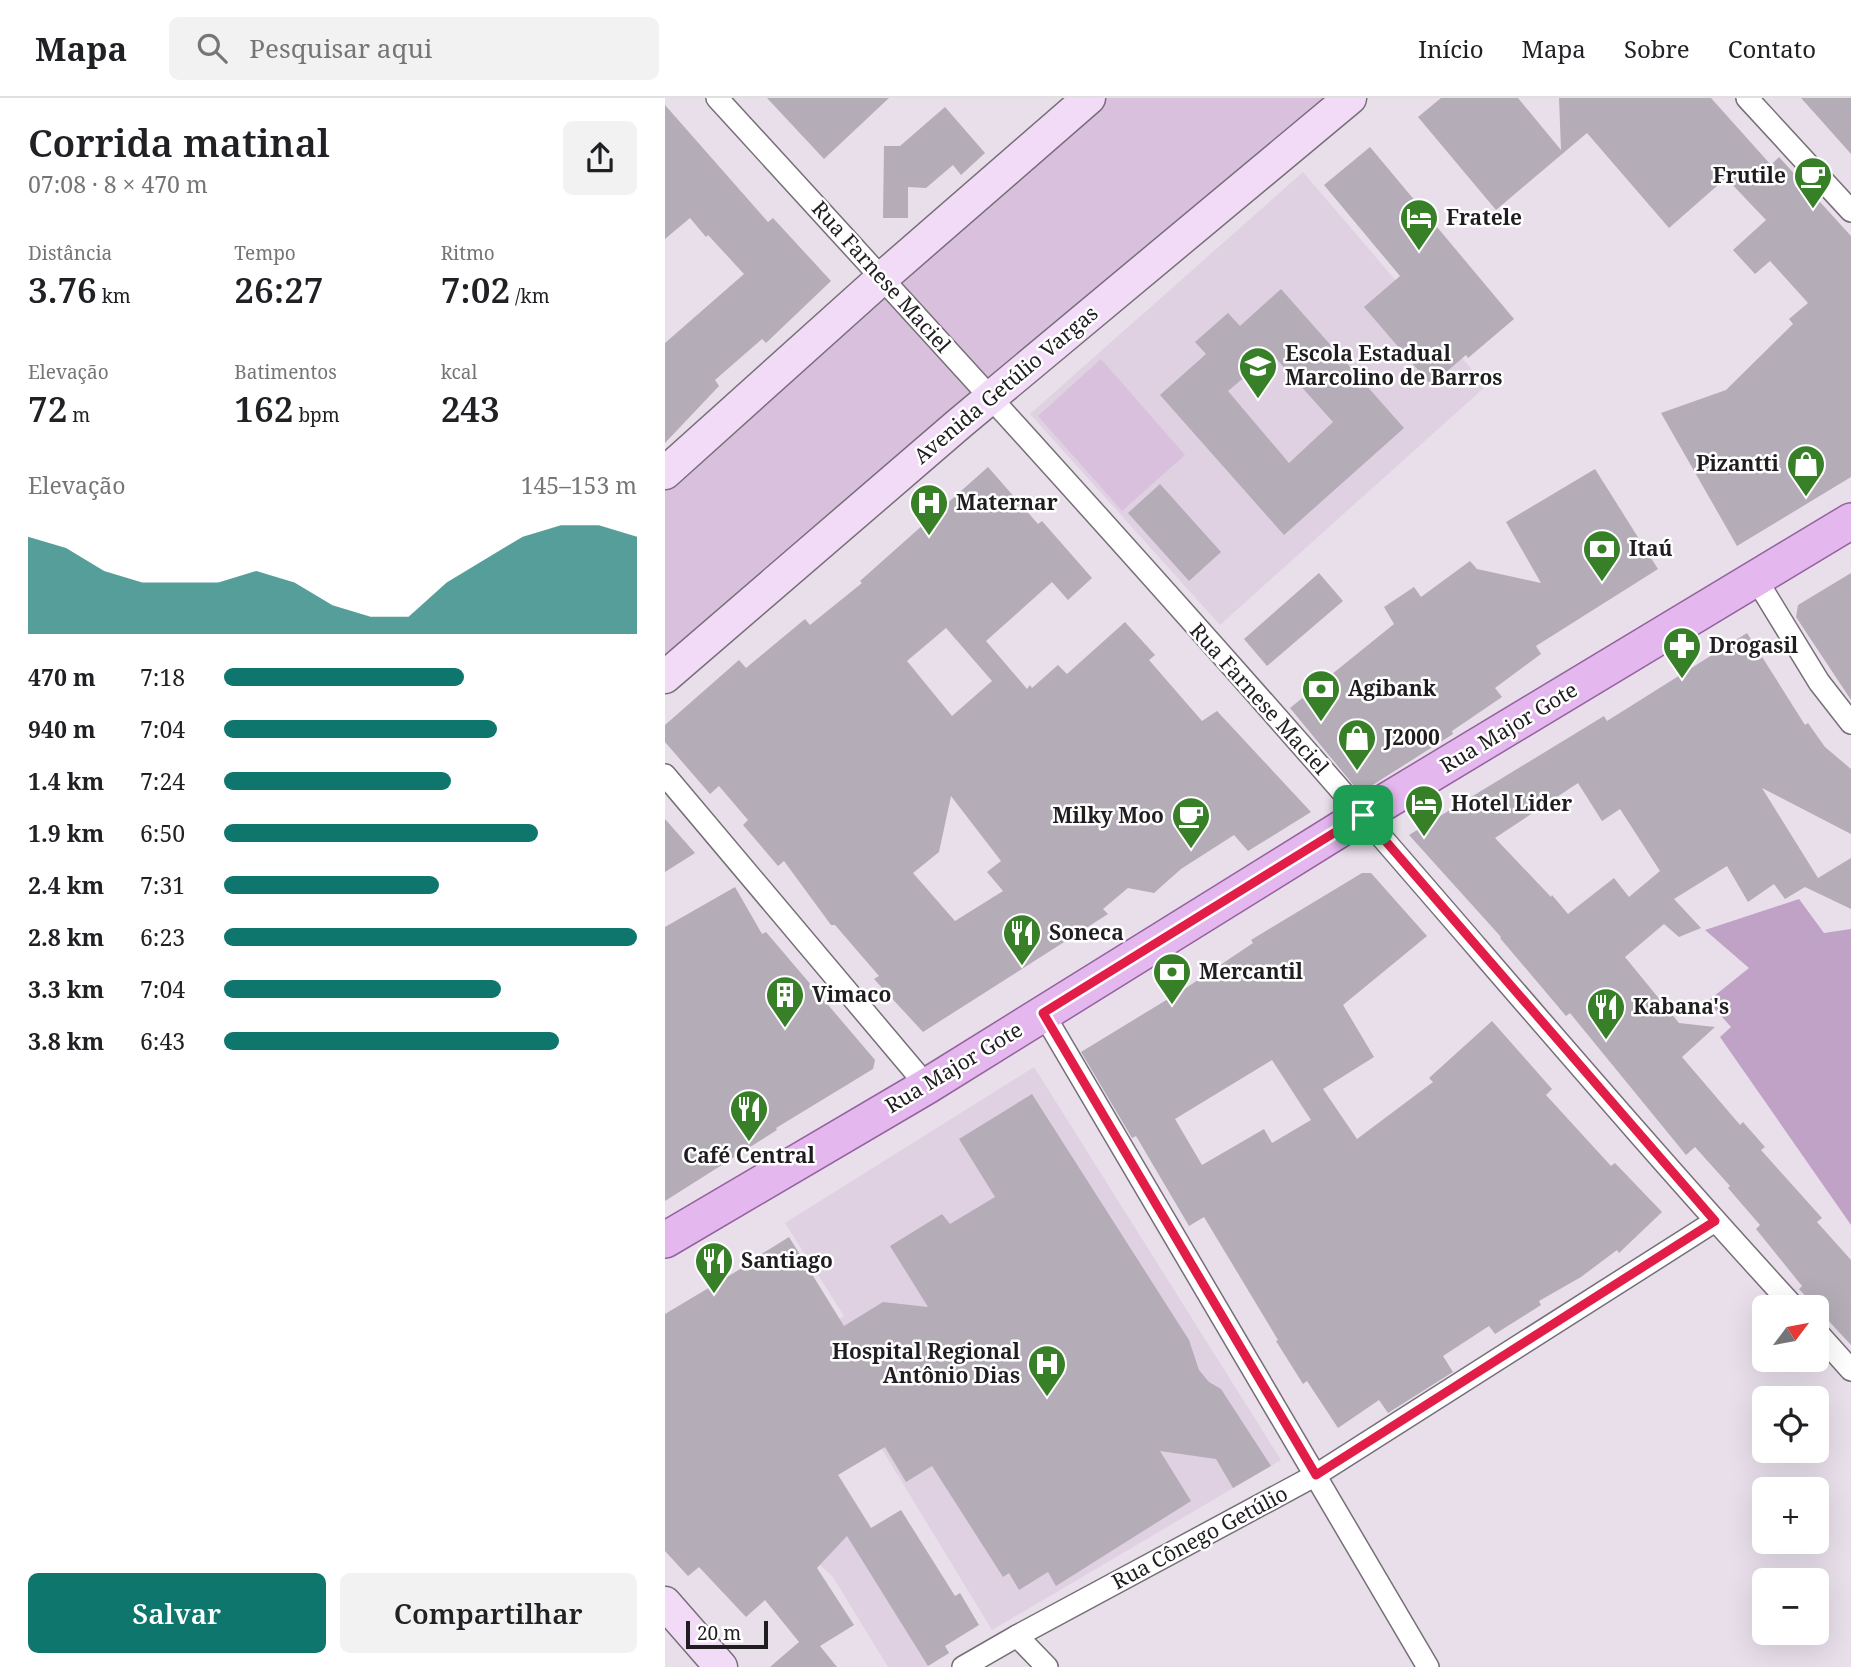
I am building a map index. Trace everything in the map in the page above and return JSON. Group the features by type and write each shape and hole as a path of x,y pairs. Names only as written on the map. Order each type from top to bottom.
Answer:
{"main road":[{"name":"Rua Major Gote","path":"665,1240 927,1086 1363,815 1851,522"}],"street":[{"name":"Rua Farnese Maciel","path":"717,98 990,397 1363,815 1715,1221 1783,1295"},
{"path":"665,473 882,278 1090,98"},
{"name":"Avenida Getúlio Vargas","path":"665,677 990,397 1350,98"},
{"path":"1747,98 1851,211"},
{"path":"1756,579 1819,682 1851,723"},
{"path":"665,775 927,1086"},
{"path":"1043,1013 1428,1667"},
{"name":"Rua Cônego Getúlio","path":"963,1667 1316,1475 1715,1221"},
{"path":"1829,1345 1851,1370"},
{"path":"665,1603 722,1667"},
{"path":"1017,1636 1047,1667"}],"shaded area":[{"path":"1089,98 1350,98 665,677 665,473"},
{"name":"Escola Estadual Marcolino de Barros","path":"1303,172 1486,386 1220,625 1030,414"},
{"path":"1101,359 1185,455 1122,511 1038,416"},
{"path":"1799,899 1824,933 1851,929 1851,1225 1720,1037 1731,1027 1708,1001 1749,968 1705,930"},
{"name":"Hospital Regional Antônio Dias","path":"1034,1067 1281,1460 992,1630 813,1336 844,1316 785,1223"},
{"path":"797,1408 949,1653 926,1667 888,1667 833,1577 762,1511 688,1576 665,1551"}],"building":[{"path":"767,98 889,98 824,159"},
{"path":"1441,98 1518,98 1561,150 1559,98 1711,98 1771,165 1779,157 1851,236 1851,477 1737,546 1661,413 1726,390 1793,324 1789,319 1808,303 1770,261 1755,274 1733,250 1766,220 1726,178 1669,228 1587,133 1496,210 1418,117"},
{"path":"1801,98 1851,98 1851,154 1819,118"},
{"path":"665,105 768,222 773,218 831,281 766,343 762,339 715,380 719,386 665,443 665,343 744,274 690,218 665,239"},
{"path":"945,107 985,153 961,175 953,165 926,188 908,187 908,218 883,218 884,146 900,146"},
{"name":"Fratele","path":"1370,147 1514,319 1431,385 1364,307 1400,276 1324,185"},
{"path":"1281,289 1404,428 1284,535 1160,395 1206,354 1195,342 1228,313 1240,326","holes":["1272,354 1333,422 1289,463 1228,391"]},
{"path":"988,467 1038,524 1042,521 1092,578 1068,600 1052,582 986,641 1027,689 1030,685 1032,688 1058,665 1067,674 1125,622 1155,655 1149,660 1202,721 1217,711 1311,812 1248,851 1234,835 1181,869 1154,893 1128,888 1103,909 1108,914 923,1032 874,979 879,976 835,925 831,925 784,861 778,866 743,825 748,820 719,786 710,794 665,742 665,725 739,660 746,668 805,619 810,625 862,583 860,581","holes":["946,628 992,681 952,716 907,661","951,796 1001,861 987,872 1003,891 955,921 913,873 939,852"]},
{"path":"1595,469 1658,569 1536,646 1541,654 1495,688 1502,697 1452,731 1453,734 1360,793 1290,708 1394,624 1384,607 1414,587 1421,597 1470,561 1477,569 1541,583 1506,522"},
{"path":"1160,484 1221,552 1189,581 1128,513"},
{"path":"1319,573 1343,601 1267,666 1244,639"},
{"path":"1851,573 1851,700 1796,617 1798,605"},
{"path":"1747,633 1805,725 1808,723 1825,747 1851,769 1851,834 1762,788 1818,878 1851,858 1851,909 1805,887 1785,899 1774,884 1748,902 1727,866 1674,899 1701,928 1679,937 1664,924 1625,957 1679,1023 1715,1027 1682,1057 1740,1125 1743,1122 1765,1147 1761,1150 1822,1218 1817,1222 1851,1260 1851,1345 1829,1321 1829,1295 1805,1295 1799,1289 1802,1286 1756,1229 1760,1225 1728,1188 1730,1186 1695,1147 1686,1155 1570,1013 1566,1016 1501,937 1409,835 1604,716 1607,721","holes":["1578,783 1602,821 1620,809 1660,871 1629,897 1614,878 1568,914 1495,838"]},
{"path":"665,819 695,853 665,872"},
{"path":"1362,873 1371,873 1427,936 1343,1005 1374,1057 1323,1089 1357,1139 1433,1082 1429,1078 1492,1021 1552,1089 1546,1095 1611,1166 1615,1163 1662,1212 1619,1253 1617,1250 1581,1277 1539,1301 1541,1305 1495,1334 1489,1326 1443,1356 1453,1372 1388,1413 1379,1400 1338,1428 1307,1381 1303,1384 1204,1217 1189,1226 1136,1136 1132,1138 1081,1052 1186,988 1253,943 1251,940","holes":["1272,1060 1311,1120 1272,1143 1264,1129 1202,1165 1175,1119"]},
{"path":"735,887 762,934 766,932 875,1060 873,1069 776,1128 777,1130 665,1201 665,927"},
{"name":"Hospital Regional Antônio Dias","path":"1032,1094 1189,1340 1199,1370 1209,1382 1221,1389 1271,1466 1233,1488 1216,1459 1160,1451 1191,1501 1056,1586 1048,1572 1019,1590 1009,1573 1003,1577 932,1466 906,1482 885,1447 838,1475 871,1528 901,1510 955,1596 960,1593 979,1625 945,1646 949,1653 928,1666 847,1536 817,1568 854,1625 820,1646 837,1667 770,1667 799,1642 765,1600 746,1617 699,1567 688,1576 665,1551 665,1314 747,1265 743,1257 760,1255 789,1237 844,1326 883,1302 928,1307 890,1246 942,1214 950,1224 995,1197 959,1139"}],"place":[{"name":"Frutile","path":"1813,210"},
{"name":"Fratele","path":"1419,252"},
{"name":"Escola Estadual Marcolino de Barros","path":"1258,400"},
{"name":"Pizantti","path":"1806,498"},
{"name":"Maternar","path":"929,537"},
{"name":"Itaú","path":"1602,583"},
{"name":"Drogasil","path":"1682,680"},
{"name":"Agibank","path":"1321,723"},
{"name":"J2000","path":"1357,772"},
{"name":"Hotel Lider","path":"1424,838"},
{"name":"Milky Moo","path":"1191,850"},
{"name":"Soneca","path":"1022,967"},
{"name":"Mercantil","path":"1172,1006"},
{"name":"Vimaco","path":"785,1029"},
{"name":"Kabana's","path":"1606,1041"},
{"name":"Café Central","path":"749,1143"},
{"name":"Santiago","path":"714,1295"},
{"name":"Hospital Regional Antônio Dias","path":"1047,1398"}],"route":[{"path":"1363,815 1715,1221 1316,1475 1043,1013 1363,815"}]}
